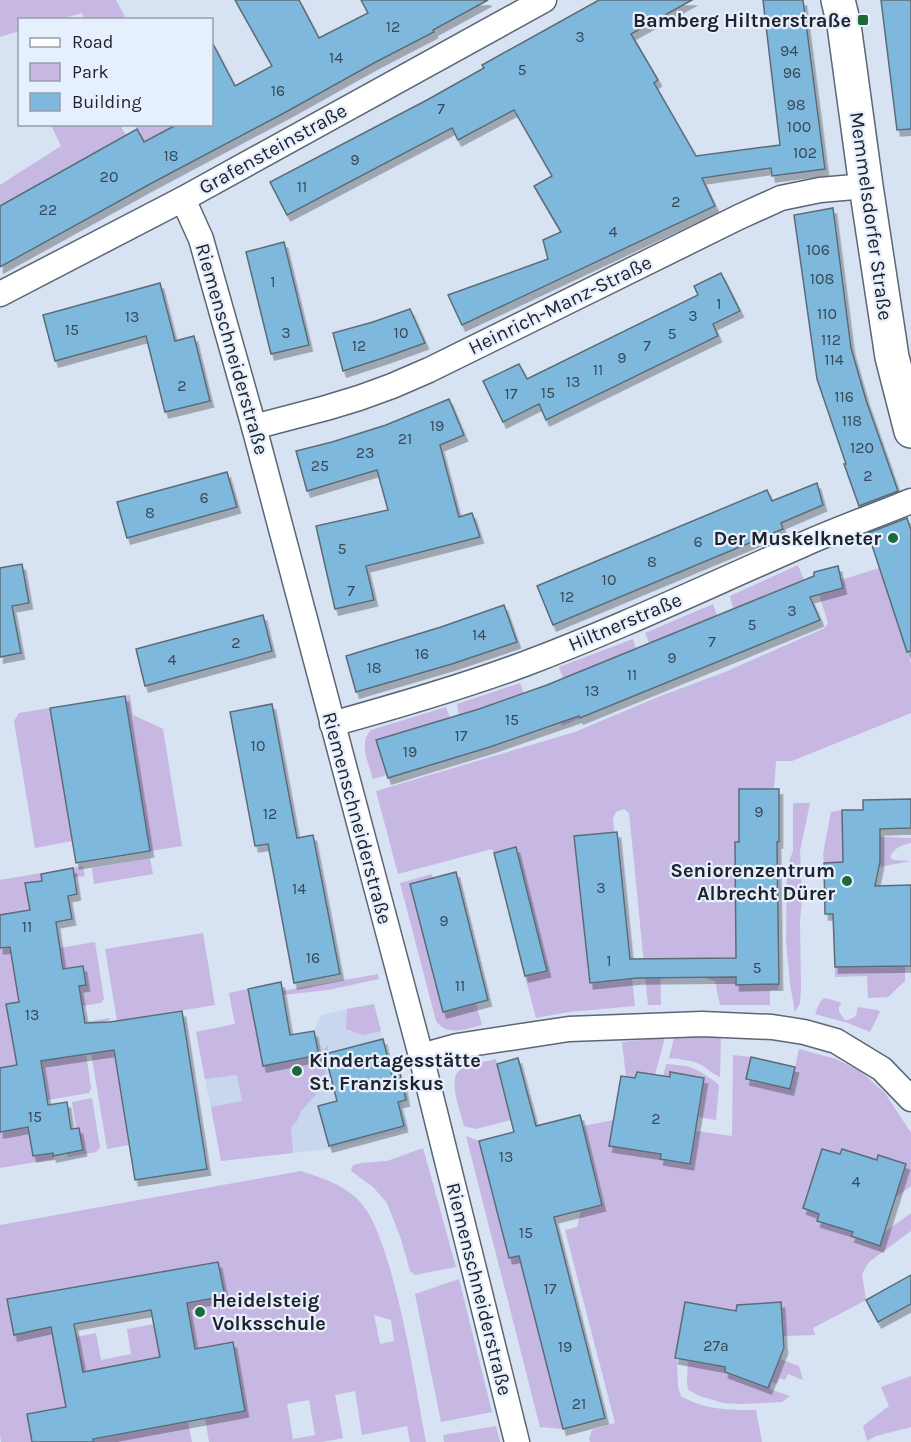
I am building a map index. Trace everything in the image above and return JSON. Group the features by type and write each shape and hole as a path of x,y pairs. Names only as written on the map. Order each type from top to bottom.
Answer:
{"main road":[{"name":"Memmelsdorfer Straße","path":"838,0 846,37 892,357 911,431"}],"street":[{"name":"Grafensteinstraße","path":"0,294 183,199 544,0"},
{"name":"Heinrich-Manz-Straße","path":"254,427 326,408 392,386 429,370 782,198 820,190 866,186"},
{"name":"Riemenschneiderstraße","path":"183,199 201,239 254,427 421,1056 517,1442"},
{"name":"Hiltnerstraße","path":"332,723 401,704 526,663 628,622 801,545 911,501"},
{"path":"421,1056 458,1046 569,1029 702,1024 772,1028 804,1032 836,1041 882,1069 911,1099"}],"shaded area":[{"name":"Kindertagesstätte St. Franziskus","path":"248,989 263,1066 318,1055 314,1031 321,1015 374,1004 394,1084 405,1081 410,1099 402,1101 409,1129 329,1149 221,1161 196,1032 235,1024 229,993"}],"green space":[{"path":"0,0 116,0 125,17 84,18 82,13 64,18 18,18 18,31 0,37"},
{"path":"51,126 121,126 126,135 0,206 0,185 61,146"},
{"path":"135,126 176,126 144,142"},
{"path":"798,565 804,580 733,609 730,596"},
{"path":"879,568 911,664 911,713 792,761 776,761 774,789 739,789 739,842 735,843 736,984 779,984 778,990 770,990 770,1005 720,1005 715,981 705,978 704,958 660,959 661,1005 648,1005 629,813 624,809 616,812 613,819 614,832 575,836 632,978 635,1006 569,1012 536,1018 525,976 547,970 516,847 494,853 492,849 398,874 376,791 575,732 725,672 825,628 828,623 819,594 843,588 841,580"},
{"path":"713,604 717,615 649,643 645,633"},
{"path":"633,639 636,648 564,678 580,718 562,726 547,686 563,678 559,667"},
{"path":"520,683 524,693 459,715 457,704"},
{"path":"130,695 133,715 163,729 182,846 150,851 125,696"},
{"path":"446,707 450,718 377,740 387,775 373,779 365,747 367,735 371,730"},
{"path":"50,708 72,841 35,848 14,721 19,713"},
{"path":"793,803 810,803 800,851 801,986 800,1003 795,1012 786,941 787,867 793,851"},
{"path":"842,810 843,862 824,863 823,854 831,812"},
{"path":"880,837 911,838 911,843 896,849 890,858 911,861 879,867"},
{"path":"150,858 153,874 94,884 92,868"},
{"path":"83,866 85,876 26,883 30,910 0,915 0,880"},
{"path":"432,874 433,878 410,884 443,1012 476,1004 482,1025 457,1031 446,1029 436,1021 400,883"},
{"path":"203,933 215,1005 117,1021 105,949"},
{"path":"0,940 1,948 10,947 35,999 6,1004 12,1037 27,1064 0,1068"},
{"path":"95,942 104,999 101,1003 82,1006 79,986 86,985 83,966 63,969 60,948"},
{"path":"905,966 905,981 888,997 868,998 867,976 835,977 835,967"},
{"path":"378,974 379,979 328,990 283,995 282,991"},
{"path":"248,989 263,1066 319,1055 328,1045 327,1067 321,1089 301,1111 297,1121 291,1127 293,1153 221,1161 211,1107 242,1101 237,1075 205,1079 196,1032 235,1024 229,993"},
{"path":"824,998 842,1003 839,1006 839,1012 845,1020 854,1017 857,1007 880,1012 870,1032 815,1014"},
{"path":"374,1004 381,1031 363,1035 346,1029 347,1009"},
{"path":"110,1018 129,1145 107,1149 86,1022"},
{"path":"721,1035 720,1077 695,1062 669,1058 674,1038"},
{"path":"665,1037 655,1075 637,1072 635,1078 626,1077 622,1042"},
{"path":"799,1049 836,1059 860,1071 885,1093 911,1133 911,1186 895,1198 878,1156 877,1160 842,1149 804,1209 819,1214 817,1221 853,1232 852,1237 880,1245 885,1232 911,1213 911,1231 869,1262 862,1274 866,1300 813,1328 815,1335 783,1336 781,1302 737,1305 736,1311 685,1303 675,1358 677,1359 678,1387 681,1396 708,1407 756,1410 762,1442 590,1442 592,1430 615,1423 565,1230 577,1227 581,1210 603,1204 583,1126 614,1120 610,1138 661,1154 661,1159 690,1163 696,1131 732,1136 733,1055 751,1057 746,1080 790,1089"},
{"path":"86,1054 91,1088 89,1093 48,1100 41,1061"},
{"path":"496,1059 511,1120 476,1129 464,1126 456,1094 455,1078 463,1068"},
{"path":"666,1064 693,1068 719,1085 716,1120 698,1117 704,1078 671,1072 670,1077 663,1077"},
{"path":"92,1098 100,1148 96,1152 68,1157 67,1153 82,1150 72,1102"},
{"path":"28,1127 33,1156 53,1153 54,1159 0,1168 0,1132"},
{"path":"466,1136 479,1141 509,1258 519,1256 563,1429 540,1427"},
{"path":"423,1148 456,1267 415,1275 410,1271 387,1203 373,1187 351,1171 353,1165 387,1161"},
{"name":"Heidelsteig Volksschule","path":"301,1171 333,1183 348,1191 361,1203 372,1220 380,1240 404,1323 426,1442 410,1442 407,1426 362,1435 355,1391 335,1395 343,1438 322,1442 209,1442 205,1418 245,1411 233,1343 195,1349 187,1303 224,1296 218,1262 7,1299 14,1334 51,1327 66,1407 32,1442 1,1442 0,1225","holes":["374,1315 391,1320 394,1341 380,1344","309,1400 315,1435 293,1439 287,1404"]},
{"path":"459,1279 492,1412 441,1422 415,1294"},
{"path":"154,1324 158,1346 172,1355 83,1372 76,1337 96,1333 101,1360 131,1354 127,1329"},
{"path":"780,1359 799,1366 803,1380 788,1374 785,1380 780,1378 777,1384 772,1382 770,1389 790,1396 782,1402 723,1403 688,1390 688,1361 725,1367 725,1373 768,1388"},
{"path":"911,1376 911,1427 876,1436 867,1441 863,1426 889,1406 881,1387"},
{"path":"188,1422 192,1442 94,1442 93,1439"},
{"path":"496,1426 500,1442 444,1442 443,1435"}],"building":[{"path":"235,0 299,0 319,38 368,13 361,0 488,0 433,30 434,32 0,267 0,206 137,129 144,142 174,126 213,126 213,44 235,86 272,66"},
{"path":"599,0 692,0 631,34 658,80 654,83 696,156 780,145 763,0 803,0 825,169 772,176 771,168 702,178 715,206 462,325 448,295 548,259 543,240 561,232 534,186 552,176 514,110 458,140 452,128 287,215 270,182 427,100 484,68 482,65"},
{"path":"881,0 911,0 911,129 897,130"},
{"path":"833,208 851,348 866,400 898,491 859,506 817,379 794,215"},
{"path":"284,242 309,345 271,354 246,252"},
{"path":"721,273 740,311 713,324 718,336 546,420 539,404 503,422 483,381 519,364 527,379 698,295 694,286"},
{"path":"160,283 175,341 194,336 210,401 165,412 146,336 55,361 43,315"},
{"path":"410,309 425,343 343,371 333,333"},
{"path":"449,399 464,435 440,445 459,517 472,513 480,537 366,566 374,600 335,609 316,526 388,510 377,470 307,491 296,451 386,425"},
{"path":"227,472 237,507 127,538 117,502"},
{"path":"817,483 823,505 781,523 783,529 553,625 537,586 767,490 772,501"},
{"path":"907,518 911,530 911,651 907,652 868,533"},
{"path":"22,564 29,603 12,606 21,653 0,657 0,568"},
{"path":"838,566 843,588 810,597 820,620 580,718 579,716 490,747 388,778 376,740 479,709 547,685 814,576 814,572"},
{"path":"504,605 517,642 356,692 346,656"},
{"path":"263,615 272,651 145,686 136,649"},
{"path":"125,696 150,851 76,863 50,708"},
{"path":"272,704 297,838 313,835 340,974 294,983 268,844 255,846 230,712"},
{"path":"739,789 779,789 779,842 777,842 779,984 736,985 736,977 638,978 590,983 574,836 617,832 630,959 736,958 735,842 739,842"},
{"name":"Seniorenzentrum Albrecht Dürer","path":"911,799 911,828 880,829 880,862 875,886 911,885 911,966 835,967 833,914 825,914 824,863 843,862 842,810 863,810 863,800"},
{"path":"516,847 547,971 525,976 494,853"},
{"path":"73,868 77,894 68,896 72,919 56,922 63,969 83,966 86,985 79,986 85,1023 110,1022 182,1011 207,1169 135,1180 114,1050 41,1061 48,1105 67,1102 71,1129 79,1128 83,1150 53,1156 53,1153 33,1156 28,1127 0,1132 0,1068 17,1065 6,1004 19,1002 10,947 0,948 0,915 30,910 25,883 42,881 41,874"},
{"path":"456,872 488,1000 443,1012 410,884"},
{"path":"281,982 290,1035 314,1031 319,1055 263,1066 248,989"},
{"path":"383,1039 392,1075 400,1073 406,1100 398,1102 404,1126 329,1146 318,1106 337,1101 325,1054"},
{"path":"751,1057 795,1067 790,1089 746,1079"},
{"path":"518,1058 536,1126 580,1115 602,1205 554,1217 605,1418 563,1429 519,1256 509,1258 479,1141 514,1132 497,1064"},
{"path":"637,1072 670,1077 670,1072 704,1078 690,1164 660,1159 661,1154 609,1146 621,1076 635,1078"},
{"path":"822,1149 840,1154 842,1149 877,1160 878,1155 906,1164 880,1246 851,1236 853,1232 817,1221 819,1214 803,1208"},
{"path":"218,1262 225,1296 187,1303 195,1349 233,1342 245,1411 93,1439 94,1442 32,1442 27,1414 66,1407 51,1327 14,1335 7,1299","holes":["151,1310 160,1357 83,1372 74,1324"]},
{"path":"911,1275 911,1304 878,1322 866,1300"},
{"path":"685,1302 736,1311 737,1305 781,1302 784,1348 768,1388 725,1372 725,1367 675,1358"}],"place":[{"name":"Bamberg Hiltnerstraße","path":"863,20"},
{"name":"Der Muskelkneter","path":"893,538"},
{"name":"Seniorenzentrum Albrecht Dürer","path":"847,881"},
{"name":"Kindertagesstätte St. Franziskus","path":"297,1071"},
{"name":"Heidelsteig Volksschule","path":"200,1312"}]}
